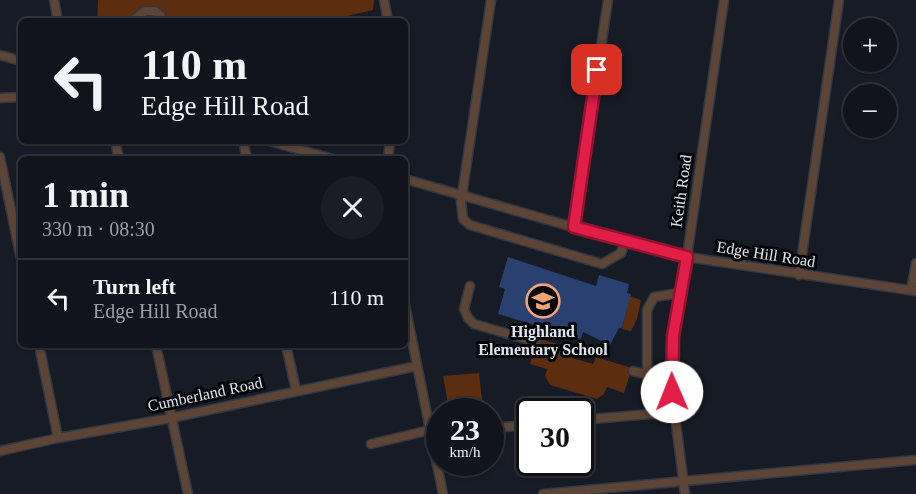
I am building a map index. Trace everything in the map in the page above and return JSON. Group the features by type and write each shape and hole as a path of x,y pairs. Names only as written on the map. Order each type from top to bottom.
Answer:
{"street":[{"path":"54,0 57,18"},
{"path":"384,0 387,18"},
{"path":"491,0 462,195 463,219 470,225 602,264 621,253 625,242"},
{"path":"574,227 608,0"},
{"name":"Keith Road","path":"685,494 671,381 673,336 687,257 724,0"},
{"path":"799,275 839,0"},
{"path":"136,18 145,11 155,11 162,18"},
{"path":"0,54 18,60"},
{"path":"0,98 18,97"},
{"path":"280,144 322,156"},
{"path":"0,157 18,244"},
{"name":"Edge Hill Road","path":"408,180 625,242 687,257 914,290"},
{"path":"914,290 916,262"},
{"path":"470,286 464,309 474,324 536,342"},
{"path":"647,375 647,310 654,297 679,293"},
{"path":"408,320 426,403"},
{"path":"40,348 58,438"},
{"path":"157,348 188,494"},
{"path":"287,348 296,390"},
{"name":"Cumberland Road","path":"0,451 171,418 417,366"},
{"path":"633,371 671,381"},
{"path":"594,419 674,412"},
{"path":"371,444 426,433"},
{"path":"543,494 916,460"},
{"path":"439,476 442,494"}],"shaded area":[{"path":"98,0 374,0 373,10 338,18 97,18"},
{"path":"630,296 641,300 637,319 631,331 622,329"},
{"path":"537,338 574,349 572,358 593,364 596,357 632,368 624,393 607,387 604,394 597,399 550,385 545,376 547,369 530,364"},
{"path":"479,373 482,398 447,398 443,376"}],"building":[{"path":"508,257 596,286 599,275 629,284 627,293 631,294 622,328 619,328 610,345 583,332 581,339 498,314 505,289 499,287"}],"place":[{"name":"Highland Elementary School","path":"543,301"}],"route":[{"path":"597,70 574,227 687,257 673,336 672,392"}]}
